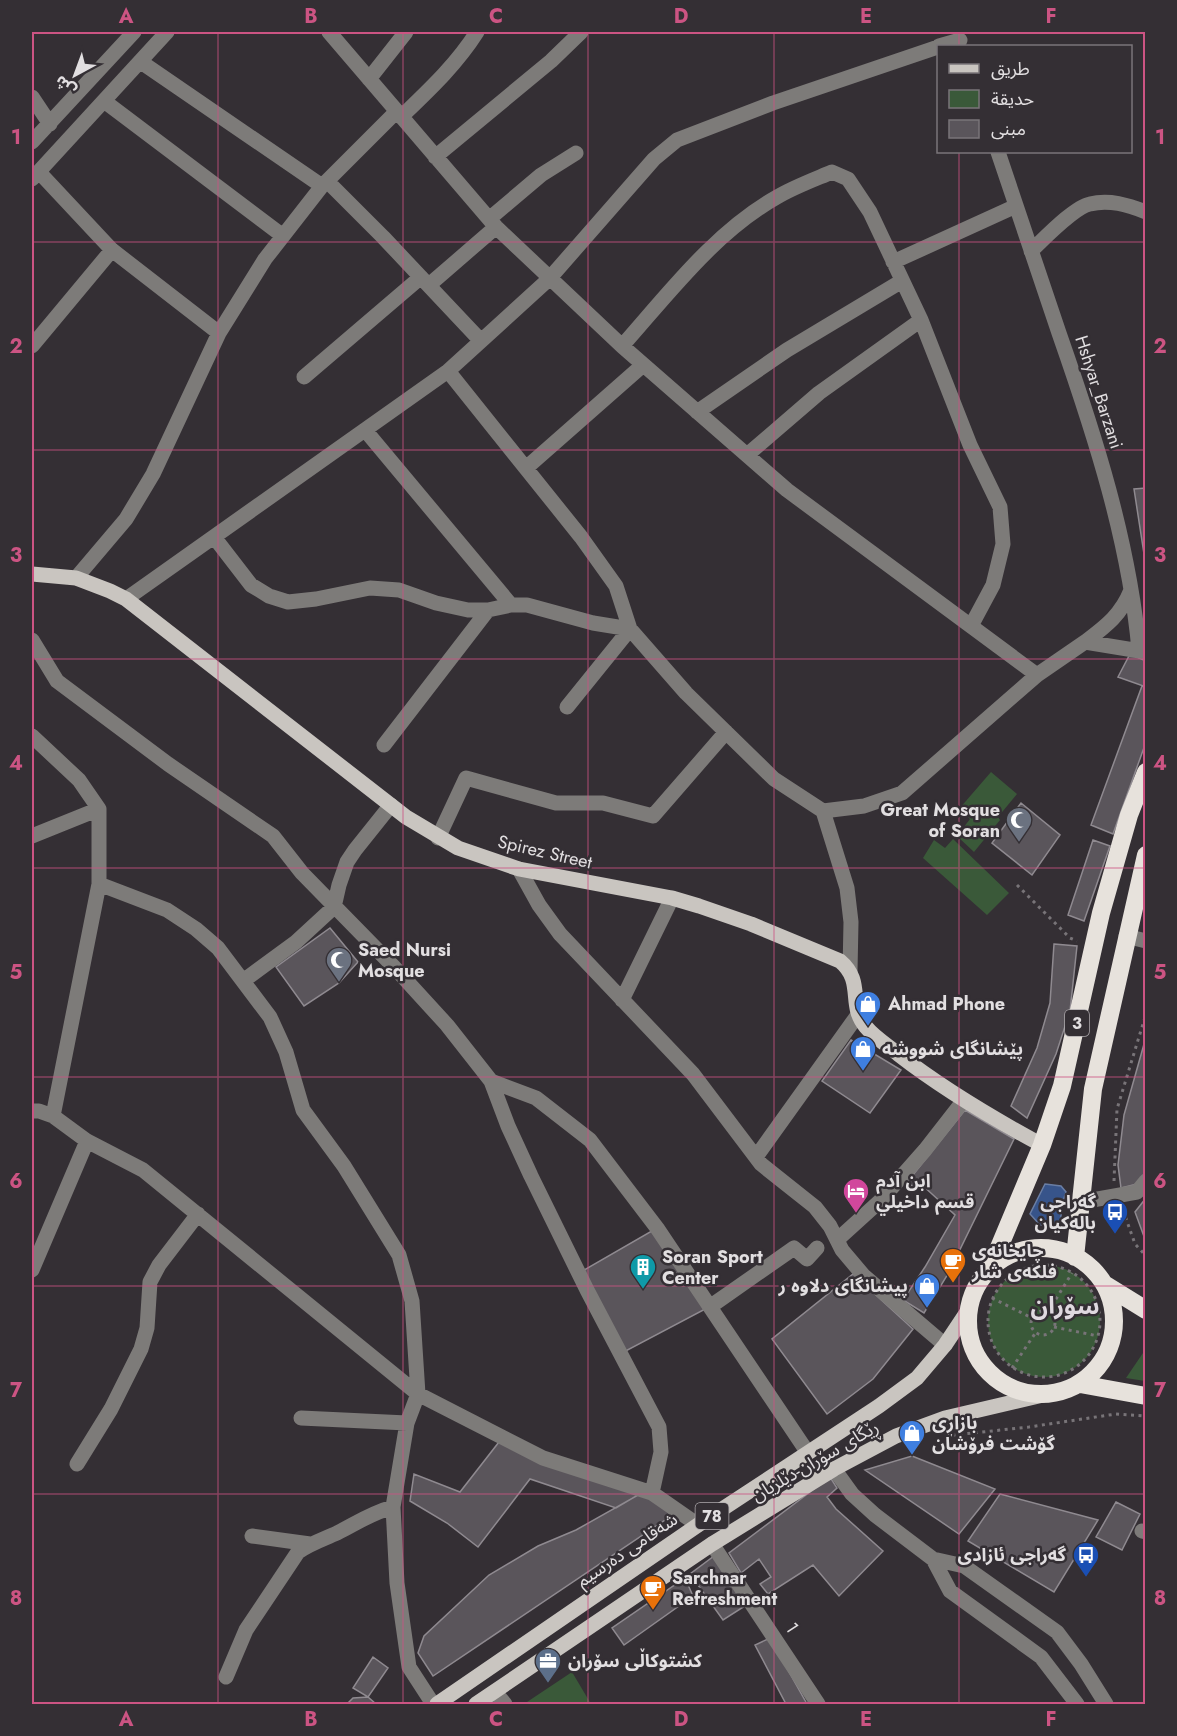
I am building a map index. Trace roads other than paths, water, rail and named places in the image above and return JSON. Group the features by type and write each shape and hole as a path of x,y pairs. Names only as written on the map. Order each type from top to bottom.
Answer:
{"highway":[{"name":"3","path":"990,1269 1009,1256 1031,1249 1054,1249 1074,1265 1090,1267 1104,1284 1112,1302 1114,1314 1113,1337 1097,1369 1080,1384 1062,1391 1043,1395 1012,1389 986,1369 974,1351 968,1330 969,1309 976,1287 990,1269 1042,1146 1062,1086 1101,914 1129,815 1146,772"},
{"name":"3","path":"1074,1265 1093,1089 1146,855"},
{"name":"3","path":"1104,1284 1146,1310"},
{"name":"3","path":"1080,1384 1146,1396"}],"main road":[{"name":"Spirez Street","path":"32,574 76,578 126,599 391,805 438,838 478,856 519,870 672,898 725,914 834,958 850,971"},
{"path":"850,971 856,988 857,1016 869,1032 905,1060 964,1100 1042,1146"},
{"name":"شەقامی دەرسیم","path":"435,1704 698,1525 879,1406 917,1378 945,1345 969,1309"},
{"name":"ڕێگای سۆران-دێلزیان","path":"476,1704 712,1544 834,1469 896,1436 945,1418 1043,1395"}],"street":[{"path":"32,142 134,32"},
{"path":"167,32 35,176 112,250 219,333"},
{"path":"369,79 406,32"},
{"path":"76,578 126,519 153,474 219,333 265,259 325,183 443,76 477,32"},
{"path":"435,157 551,61 581,32"},
{"path":"334,34 399,115 493,223 549,279 622,346 787,490 1037,675"},
{"path":"944,45 959,39"},
{"path":"126,599 448,371 549,279 654,159 676,140 937,48"},
{"path":"141,62 325,183 425,281 481,341"},
{"path":"32,97 50,124"},
{"path":"104,101 282,236"},
{"path":"304,377 425,281 493,223 541,175 576,153"},
{"name":"Hshyar_Barzani","path":"998,153 1094,434 1124,548 1142,651"},
{"path":"622,346 708,251 740,223 776,197 832,172 848,179 870,212 921,320 970,445 1000,507 1003,544 993,585 971,626"},
{"path":"1031,251 1066,219 1089,204 1122,203 1146,212"},
{"path":"893,262 1016,206"},
{"path":"32,346 112,250"},
{"path":"697,412 787,350 902,281"},
{"path":"747,455 819,393 921,320"},
{"path":"526,468 643,365"},
{"path":"448,371 581,537 616,586 630,629 686,693 774,779 823,811 847,888 851,922 850,971"},
{"path":"365,430 511,605"},
{"path":"214,537 250,585 269,596 288,602 370,588 399,590 436,603 468,610 527,605 593,623 630,629"},
{"path":"823,811 864,806 902,793 1037,675 1108,625 1124,607 1131,590"},
{"path":"384,745 488,610"},
{"path":"567,707 630,629"},
{"path":"32,639 57,681 168,764 273,836 302,873 447,1025 491,1081 531,1176 587,1290 659,1427 661,1452 652,1493"},
{"path":"1085,642 1142,651"},
{"path":"438,838 466,778 556,803 603,803 653,816 726,732"},
{"path":"32,736 79,780 99,808 99,884 53,1116"},
{"path":"243,981 296,942 334,907 347,862 391,805"},
{"path":"32,837 99,808"},
{"path":"519,870 560,934 693,1074 761,1164 815,1207 830,1226 842,1250 864,1276 945,1345"},
{"path":"99,884 167,910 218,948 270,1017 286,1052 303,1110 344,1166 399,1255 412,1301 418,1394 407,1423 393,1507 397,1583 409,1667 435,1704"},
{"path":"622,1000 672,898"},
{"path":"1126,936 1146,941"},
{"path":"756,1157 857,1016"},
{"path":"491,1081 536,1098 590,1140 641,1205 808,1453"},
{"path":"837,1240 880,1201 964,1100"},
{"path":"32,1111 53,1116 87,1141 143,1170 418,1394 543,1458 652,1493 698,1525"},
{"path":"32,1270 87,1141"},
{"path":"1081,1202 1137,1192 1146,1181"},
{"path":"77,1464 111,1409 141,1349 147,1328 150,1282 159,1265 198,1214"},
{"path":"711,1306 794,1248 807,1259 817,1248"},
{"path":"301,1418 407,1423"},
{"path":"834,1469 852,1494 875,1515 933,1559 964,1566 1057,1632 1081,1664 1106,1704"},
{"path":"226,1677 246,1630 298,1552 361,1518 393,1507"},
{"path":"252,1536 310,1544"},
{"name":"1","path":"712,1544 818,1704"},
{"path":"933,1559 950,1591 1041,1657 1077,1704"},
{"path":"495,1692 505,1704"}],"water":[{"path":"1045,1184 1061,1186 1066,1192 1061,1208 1061,1226 1040,1225 1030,1214"}],"place":[{"name":"Great Mosque of Soran","path":"1019,843"},
{"name":"Saed Nursi Mosque","path":"339,983"},
{"name":"Ahmad Phone","path":"868,1027"},
{"name":"پێشانگای شووشە","path":"863,1072"},
{"name":"ابن آدم قسم داخيلي","path":"856,1214"},
{"name":"گەراجی بالەکیان","path":"1115,1235"},
{"name":"چایخانەی فلکەی شار","path":"953,1284"},
{"name":"Soran Sport Center","path":"643,1290"},
{"name":"پیشانگای دلاوه ر","path":"927,1309"},
{"name":"بازاڕی گۆشت فرۆشان","path":"912,1456"},
{"name":"گەراجی ئازادی","path":"1086,1578"},
{"name":"Sarchnar Refreshment","path":"653,1611"},
{"name":"کشتوکاڵی سۆران","path":"548,1684"}],"district":[{"name":"سۆران","path":"1065,1305"}]}
